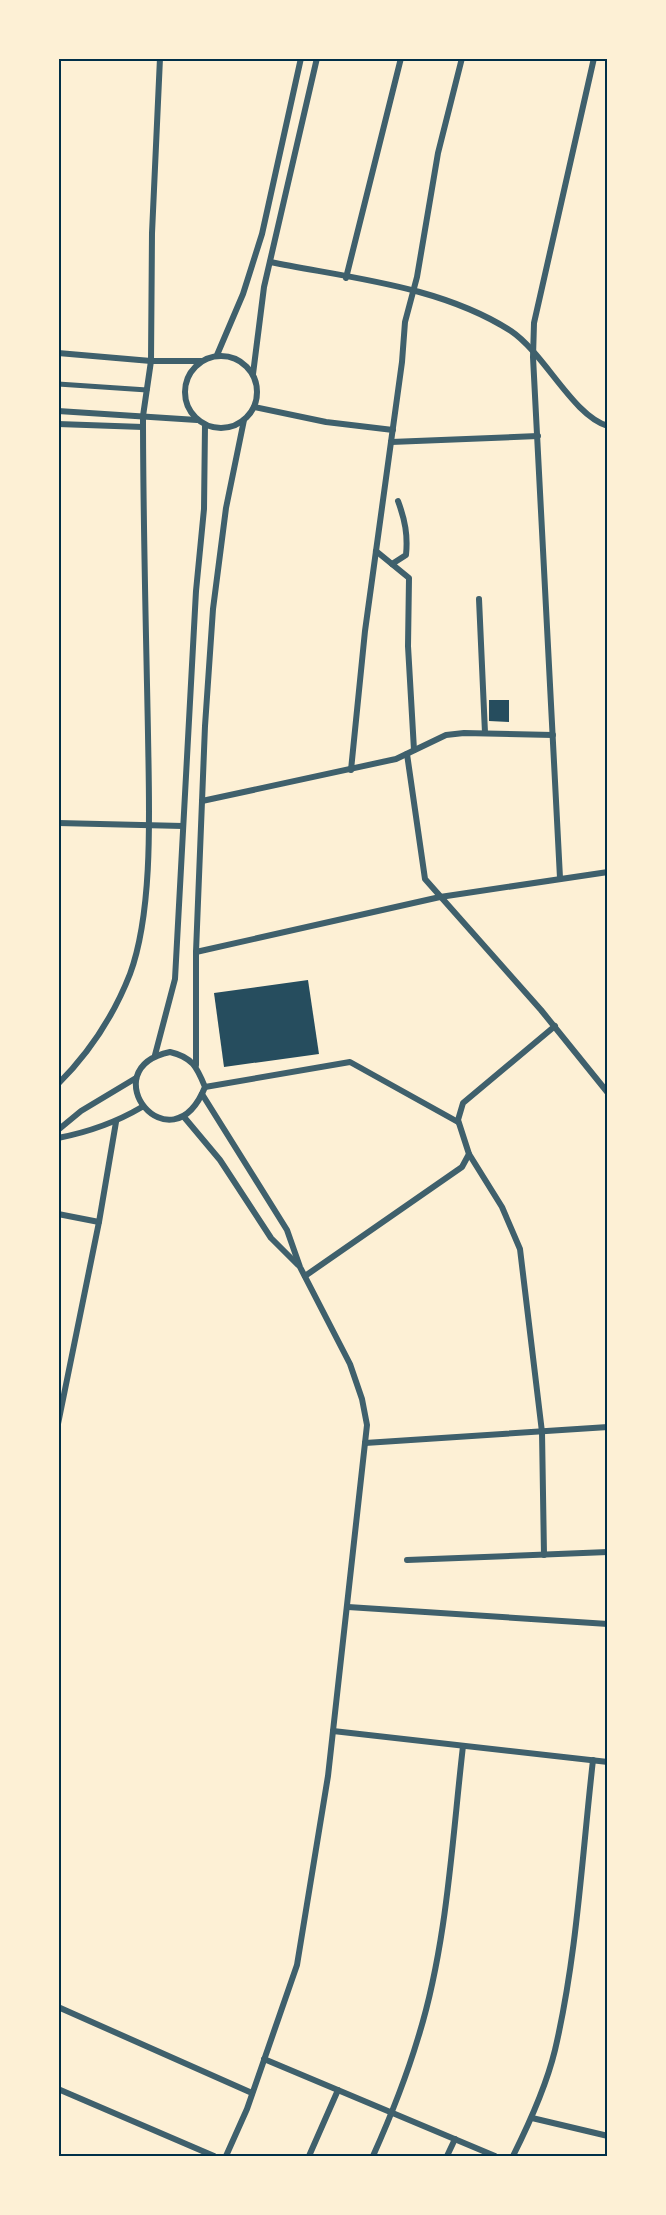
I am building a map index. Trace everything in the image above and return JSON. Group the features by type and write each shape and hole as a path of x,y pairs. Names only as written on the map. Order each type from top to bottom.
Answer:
{"street":[{"path":"58,1083 75,1067 107,1024 130,972 142,921 149,825 143,416 151,360 152,233 160,58"},
{"path":"217,355 243,294 262,234 301,58"},
{"path":"201,361 189,373 184,389 187,406 197,420 218,429 231,427 244,420 254,407 257,390 253,374 270,262 317,58"},
{"path":"346,278 400,58"},
{"path":"351,770 405,322 414,292 438,153 462,58"},
{"path":"560,878 533,350 534,323 594,58"},
{"path":"270,262 414,292 459,305 487,317 513,333 533,350 590,418 608,426"},
{"path":"58,353 201,361 217,355 237,360 253,374"},
{"path":"58,384 147,390"},
{"path":"254,407 326,422 393,430"},
{"path":"58,411 197,420"},
{"path":"226,2157 252,2093 297,1965 333,1731 367,1425 362,1399 350,1364 300,1267 287,1230 204,1091 196,1065 196,952 213,609 226,508 244,420"},
{"path":"58,424 143,427"},
{"path":"155,1055 175,979 196,591 204,509 205,425"},
{"path":"391,442 538,436"},
{"path":"392,564 406,555 408,531 398,501"},
{"path":"376,551 409,578 408,646 414,750"},
{"path":"479,599 485,733"},
{"path":"202,801 351,770 407,754 446,735 485,733 553,735"},
{"path":"407,754 422,870 430,888 555,1026 608,1093"},
{"path":"58,823 183,826"},
{"path":"196,952 440,897 608,872"},
{"path":"544,1555 542,1432 520,1249 502,1207 470,1154 459,1123 458,1111 463,1103 555,1026"},
{"path":"196,1065 184,1055 170,1052 155,1055 142,1064 136,1078 135,1093 142,1107 154,1117 169,1120 184,1117 195,1108 204,1091"},
{"path":"204,1091 350,1062 459,1123"},
{"path":"58,1130 81,1111 136,1078"},
{"path":"58,1138 87,1132 116,1122 142,1107"},
{"path":"184,1117 220,1160 271,1238 300,1267"},
{"path":"58,1424 99,1222 116,1122"},
{"path":"305,1276 462,1167 470,1154"},
{"path":"58,1214 99,1222"},
{"path":"365,1443 608,1427"},
{"path":"407,1560 608,1552"},
{"path":"348,1607 608,1624"},
{"path":"333,1731 608,1762"},
{"path":"373,2157 392,2113 419,2036 434,1970 463,1746"},
{"path":"513,2157 532,2118 554,2052 567,1984 592,1760"},
{"path":"58,2007 252,2093"},
{"path":"264,2059 495,2157"},
{"path":"58,2089 214,2157"},
{"path":"309,2157 338,2090"},
{"path":"532,2118 608,2136"},
{"path":"447,2157 454,2139"}],"building":[{"path":"489,700 509,700 509,722 489,721"},
{"path":"308,980 319,1054 224,1067 214,993"}]}
